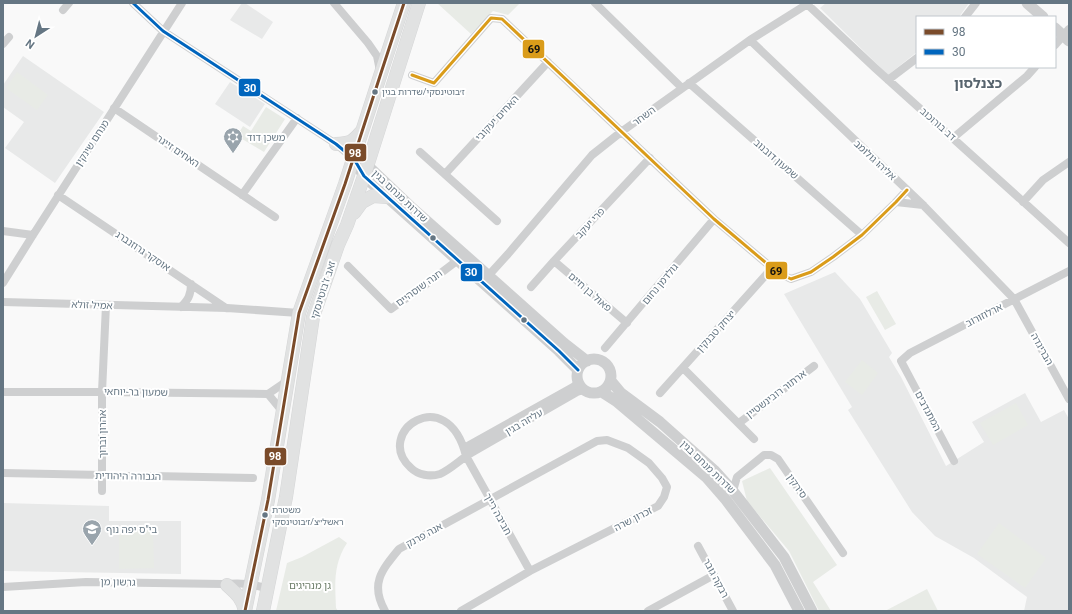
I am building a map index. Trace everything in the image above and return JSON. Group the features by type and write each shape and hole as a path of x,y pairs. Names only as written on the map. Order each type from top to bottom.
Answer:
{"main road":[{"name":"זאב ז'בוטינסקי","path":"245,611 268,500 299,313 354,159 404,3"},
{"name":"זאב ז'בוטינסקי","path":"263,611 286,497 313,317 366,171 419,3"},
{"path":"336,144 354,141 363,129"},
{"path":"347,225 362,202 373,196 386,197"},
{"path":"225,585 236,592 241,598 245,611"}],"street":[{"path":"63,10 69,3"},
{"path":"133,3 163,32 297,118 336,144 354,159"},
{"name":"מנחם שינקין","path":"3,283 182,3"},
{"path":"334,3 368,43 377,56 381,73"},
{"name":"שמעון דובנוב","path":"595,3 686,86 862,235"},
{"path":"967,16 976,3"},
{"path":"1027,3 1041,16"},
{"name":"השחר","path":"488,276 592,155 621,132 750,40 808,4"},
{"name":"דב בורוכוב","path":"808,4 888,80 1069,243"},
{"path":"412,75 434,83 491,18 502,20 714,219 772,268 791,279 812,272 862,235 907,190"},
{"path":"1056,29 1067,35 1056,45"},
{"path":"3,44 8,37"},
{"name":"אליהו גולומב","path":"750,40 923,205 1014,300"},
{"path":"368,43 378,49 388,52 398,52 404,48"},
{"path":"888,80 916,59"},
{"name":"האחים יעקובי","path":"445,174 548,62"},
{"path":"953,138 1027,76 1034,68"},
{"name":"האחים זייגר","path":"114,108 274,217"},
{"path":"242,195 297,118"},
{"path":"420,152 497,221"},
{"name":"פרי יעקב","path":"531,288 554,261 650,158"},
{"name":"שדרות מנחם בגין","path":"354,159 366,171 410,206 564,343 587,361"},
{"path":"1023,202 1043,180 1069,162"},
{"name":"שדרות מנחם בגין","path":"366,171 386,197 559,351 578,370"},
{"name":"אוסקר גרוזנברג","path":"58,195 227,308"},
{"path":"896,202 923,205"},
{"name":"גולדמן נחום","path":"605,348 714,219"},
{"path":"3,231 33,235"},
{"name":"חנה שוסהיים","path":"348,266 391,309 458,260"},
{"name":"פאול בן חיים","path":"554,261 627,323"},
{"name":"יצחק טבנקין","path":"660,393 772,268"},
{"name":"ארלוזורוב","path":"901,360 910,353 1069,271"},
{"path":"181,307 188,301 191,294 192,284"},
{"name":"הבריגדה","path":"1014,300 1069,399"},
{"name":"אמיל זולא","path":"3,302 227,308 299,313"},
{"name":"אהרון וברוך","path":"102,491 102,392 106,305"},
{"path":"594,359 604,363 608,366 610,371 611,376 609,385 602,392 597,394 592,394 581,386 577,374 583,363 587,361 594,359"},
{"path":"691,359 690,370 693,377"},
{"name":"המתנדבים","path":"901,360 954,461"},
{"name":"ארתור רובינשטיין","path":"739,423 814,366"},
{"path":"683,368 754,438"},
{"path":"282,411 268,394 287,381"},
{"name":"שדרות מנחם בגין","path":"610,381 621,392 660,422 733,491 784,557 812,611"},
{"name":"עליזה בגין","path":"464,448 573,387 581,386"},
{"name":"עליזה בגין","path":"466,456 464,448 454,430 448,423 440,419 432,417 414,421 402,435 400,445 401,454 412,470 430,476 440,474 448,470 466,456 578,392 581,386"},
{"name":"שמעון בר-יוחאי","path":"3,392 268,394"},
{"name":"שדרות מנחם בגין","path":"602,392 616,401 706,477 726,500 775,565 799,611"},
{"name":"זכרון שרה","path":"490,500 597,441 607,440 628,448 649,463 662,478 667,487 664,497 658,506 530,571"},
{"name":"חביבה רייך","path":"466,456 530,571"},
{"name":"סירקין","path":"737,477 764,456 771,456 778,460 843,553"},
{"name":"הגבורה היהודית","path":"3,473 253,478"},
{"path":"722,479 737,477 733,491"},
{"name":"אנה פרנק","path":"385,611 380,602 377,587 380,575 398,549 490,500"},
{"name":"רבקה גובר","path":"698,546 733,611"},
{"path":"461,611 530,571"},
{"path":"648,611 714,575"},
{"name":"גרשון מן","path":"3,587 86,582 225,585 235,587 251,586 268,589"},
{"name":"גרשון מן","path":"3,592 13,587"}],"shaded area":[{"path":"242,3 245,3 273,22 262,39 230,20"},
{"path":"826,3 969,3 960,16 916,16 916,53 888,75 820,8"},
{"path":"23,56 104,112 55,183 5,148 24,122 3,107 3,85"},
{"path":"230,82 265,104 250,127 215,104"},
{"path":"835,272 860,299 892,353 889,357 901,377 946,466 984,442 972,422 1025,393 1041,422 1064,410 1069,419 1069,611 1024,611 1027,597 974,558 935,536 912,512 848,410 852,407 784,294"},
{"name":"בי\"ס יפה נוף","path":"3,503 109,506 109,521 181,521 181,574 3,571"}],"green space":[{"path":"437,3 520,3 508,15 493,11 471,34"},
{"path":"17,72 48,95 37,110 6,88"},
{"path":"266,107 285,119 264,152 237,136 243,126 251,131"},
{"path":"877,291 896,324 885,330 866,297"},
{"path":"862,360 878,373 862,395 845,382"},
{"path":"1016,403 1028,425 993,445 980,423"},
{"path":"770,468 837,565 813,582 831,611 819,611 789,551 747,501 742,481"},
{"path":"999,523 1046,558 1025,588 977,554"},
{"path":"119,529 153,529 154,568 119,569"},
{"name":"גן מנהיגים","path":"339,537 347,543 339,559 336,574 335,590 336,608 338,611 276,611 287,563 302,557"},
{"path":"927,589 938,611 885,611"}],"transit line":[{"name":"30","path":"133,3 163,31 336,144 354,159 364,176 559,351 578,370"},
{"name":"98","path":"245,611 268,500 299,313 345,184 404,3"},
{"name":"69","path":"412,75 434,83 491,18 502,19 714,219 772,268 791,279 811,272 862,235 907,190"}],"place":[{"name":"ז׳בוטינסקי/שדרות בגין","path":"375,92"},
{"name":"משכן דוד","path":"233,154"},
{"name":"משטרת ראשל״צ/ז׳בוטינסקי","path":"265,515"},
{"name":"בי\"ס יפה נוף","path":"92,546"}],"district":[{"name":"כצנלסון","path":"978,83"}]}
